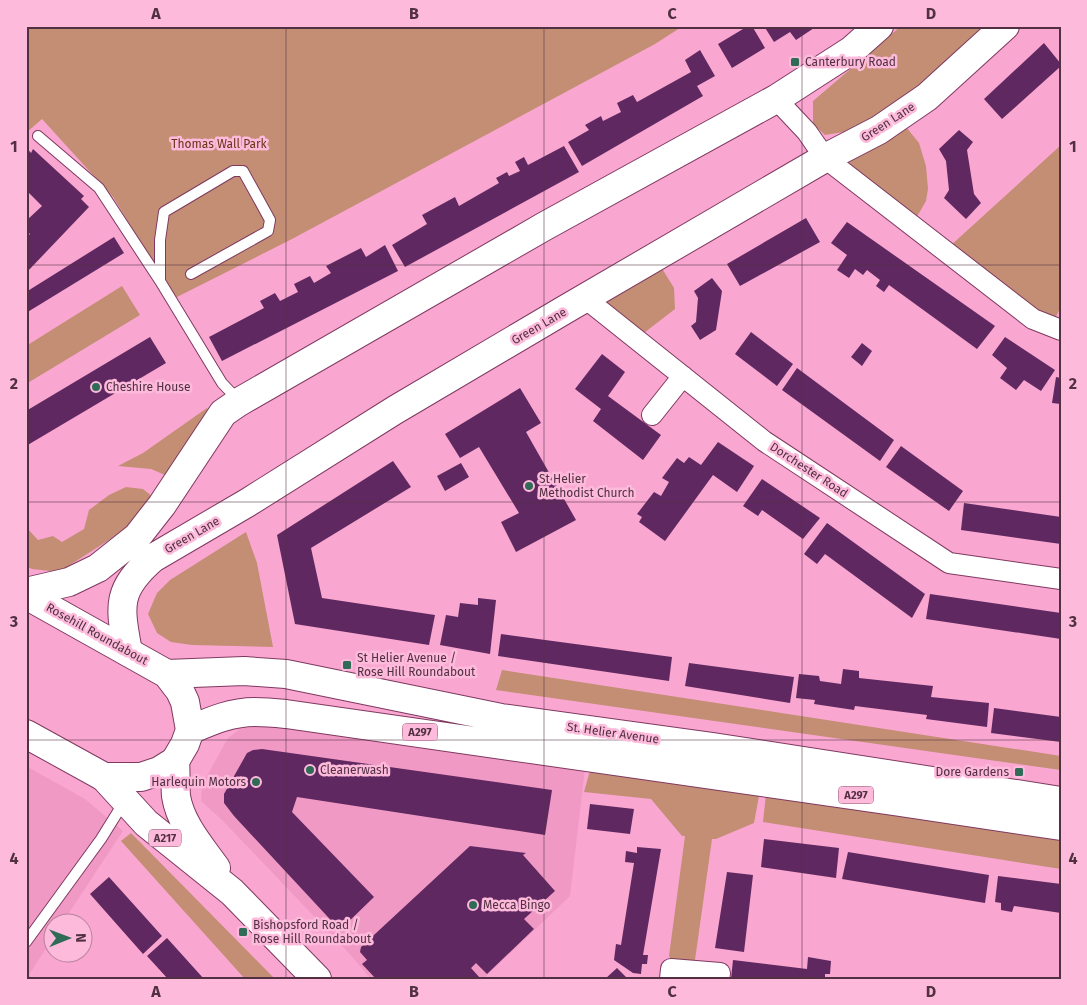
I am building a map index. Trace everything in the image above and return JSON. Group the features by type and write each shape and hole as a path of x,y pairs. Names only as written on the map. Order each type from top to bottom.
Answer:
{"main road":[{"path":"26,594 69,582 98,568 137,537 162,506 223,414 239,402 545,226 776,98 852,50 879,26"},
{"name":"Green Lane","path":"128,652 121,608 128,584 141,568 153,558 247,503 395,410 826,158 879,130 927,97 1005,26"},
{"name":"Rosehill Roundabout","path":"26,594 166,674"},
{"name":"St. Helier Avenue","path":"166,674 244,671 286,674 501,718 713,747 1061,801"},
{"path":"166,674 180,691 185,702 190,730 186,744 175,761"},
{"name":"St. Helier Avenue","path":"190,730 218,718 234,714 254,712 286,714 564,752 1061,826"},
{"name":"A217","path":"26,734 104,777 146,823 232,892 317,979"},
{"name":"A217","path":"104,777 141,777 159,771 175,761"},
{"name":"A217","path":"175,761 176,797 182,814 190,830 232,892"}],"street":[{"path":"776,98 807,132 826,158 1033,319 1059,325"},
{"name":"Dorchester Road","path":"586,299 764,441 949,563 1061,579"},
{"path":"652,415 683,376"},
{"path":"670,979 671,969 720,973 719,979"}],"lane":[{"path":"38,136 99,188 160,281 222,383 239,402"},
{"path":"160,281 160,240 164,212 233,171 243,171 270,220 268,231 191,274"},
{"path":"26,942 101,839 125,800"}],"shaded area":[{"path":"263,725 425,749 519,750 586,760 570,896 483,979 371,979 348,952 223,821 201,801 202,785 228,738 240,729"},
{"path":"26,766 85,799 123,831 70,912 42,912 42,955 29,975 33,979 26,979"}],"green space":[{"name":"Thomas Wall Park","path":"26,26 683,26 655,44 292,239 175,298 113,197 42,119 26,133"},
{"path":"901,26 989,26 919,90 856,130 825,135 813,124 813,101"},
{"path":"902,122 919,143 926,166 928,189 926,201 915,220 834,159"},
{"path":"1061,145 1061,307 1054,320 1037,313 949,247"},
{"path":"658,262 674,288 675,309 640,336 597,299"},
{"path":"122,286 140,315 26,384 26,346"},
{"path":"207,408 210,413 165,475 151,469 118,466 143,453"},
{"path":"126,487 143,489 153,497 126,529 59,572 32,569 26,566 26,527 38,540 53,536 62,542 84,529 89,510 109,495"},
{"path":"246,532 257,563 273,647 192,645 171,642 157,633 148,614 157,593 170,580"},
{"path":"502,670 1061,756 1061,770 496,690"},
{"path":"593,760 761,785 754,823 712,839 694,967 674,965 669,956 685,836 682,836 651,799 584,792"},
{"path":"767,785 1061,831 1061,869 763,822"},
{"path":"131,833 275,979 245,979 121,841"}],"building":[{"path":"748,26 752,26 765,48 732,68 718,44"},
{"path":"764,26 817,26 796,40 790,32 774,42"},
{"path":"1044,43 1061,66 1002,119 984,99"},
{"path":"700,50 715,76 697,86 703,96 582,166 568,142 589,130 585,125 601,116 603,121 621,112 617,103 633,95 637,102 691,72 685,60"},
{"path":"959,130 973,142 967,150 974,194 981,203 966,219 944,198 949,190 946,161 939,149"},
{"path":"564,146 579,172 405,267 392,245 427,224 422,215 455,197 459,206 499,183 496,178 507,172 509,176 520,171 515,162 524,157 528,165"},
{"path":"26,147 31,153 33,149 84,196 81,199 89,207 26,273 26,238 30,234 26,230 26,221 42,206 26,190"},
{"path":"806,218 820,242 740,286 727,264"},
{"path":"847,222 995,326 977,349 889,285 884,292 876,286 880,280 867,270 863,275 855,269 849,278 837,270 847,255 831,243"},
{"path":"114,237 124,253 26,313 26,292"},
{"path":"385,245 398,271 222,361 209,337 264,308 260,301 275,293 280,301 298,292 294,284 310,276 314,283 331,273 326,266 361,248 366,257"},
{"path":"712,278 722,291 716,330 700,340 691,326 696,322 698,298 694,291"},
{"path":"751,332 793,364 777,386 735,354"},
{"name":"Cheshire House","path":"150,337 166,363 26,446 26,411"},
{"path":"1005,337 1055,370 1041,391 1024,380 1016,390 1000,378 1007,368 992,355"},
{"path":"862,343 872,351 862,366 851,357"},
{"path":"602,354 625,372 608,396 661,435 643,460 593,421 601,409 575,389"},
{"path":"797,368 894,440 880,461 782,390"},
{"path":"1056,377 1061,378 1061,404 1052,403"},
{"name":"St Helier Methodist Church","path":"520,388 541,423 526,432 576,520 516,552 501,522 519,513 479,447 460,458 445,434"},
{"path":"718,442 754,466 737,492 713,475 665,541 639,522 642,517 637,514 654,492 661,496 669,482 662,478 677,458 684,463 689,457 701,465"},
{"path":"901,446 963,491 949,511 886,467"},
{"path":"393,461 411,487 311,548 322,598 435,615 429,645 295,624 277,535"},
{"path":"461,463 469,477 445,491 437,476"},
{"path":"762,479 820,518 803,539 762,510 758,516 743,506"},
{"path":"964,503 1061,517 1061,544 961,530"},
{"path":"827,523 925,594 912,618 825,554 817,564 804,554"},
{"path":"930,594 1061,613 1061,639 926,619"},
{"path":"478,598 496,600 490,654 440,645 446,615 458,617 460,603 478,605"},
{"path":"501,634 672,657 669,681 498,656"},
{"path":"689,663 794,677 790,703 685,686"},
{"path":"843,669 859,671 859,678 933,686 931,697 989,703 987,727 926,719 927,715 855,706 854,710 814,704 815,700 796,698 799,674 819,676 820,681 841,684"},
{"path":"994,708 1061,717 1061,742 991,733"},
{"path":"262,749 552,790 545,835 297,797 292,812 374,897 340,930 224,803 224,794 247,753"},
{"path":"590,804 634,809 630,834 587,829"},
{"path":"764,839 839,848 836,878 761,867"},
{"name":"Mecca Bingo","path":"470,846 526,853 523,855 555,891 524,919 534,929 487,974 476,963 471,968 479,979 376,979 362,964 367,960 360,952 361,947"},
{"path":"637,847 661,849 643,955 648,955 647,964 642,964 641,974 633,973 614,960 616,944 621,945 634,863 625,862 626,851 637,853"},
{"path":"848,852 989,875 985,903 842,879"},
{"path":"727,872 753,875 744,952 715,948"},
{"path":"998,876 1061,884 1061,913 1014,906 1012,912 1001,910 1001,903 995,902"},
{"path":"109,877 162,936 143,954 90,894"},
{"path":"167,938 204,979 168,979 147,956"},
{"path":"808,957 831,961 830,974 825,974 825,979 731,979 733,960 807,969"},
{"path":"617,968 628,979 605,979"}],"place":[{"name":"Canterbury Road","path":"795,62"},
{"name":"Cheshire House","path":"96,387"},
{"name":"St Helier Methodist Church","path":"529,486"},
{"name":"St Helier Avenue / Rose Hill Roundabout","path":"347,665"},
{"name":"Cleanerwash","path":"310,770"},
{"name":"Dore Gardens","path":"1019,772"},
{"name":"Harlequin Motors","path":"256,782"},
{"name":"Mecca Bingo","path":"473,905"},
{"name":"Bishopsford Road / Rose Hill Roundabout","path":"243,932"}]}
